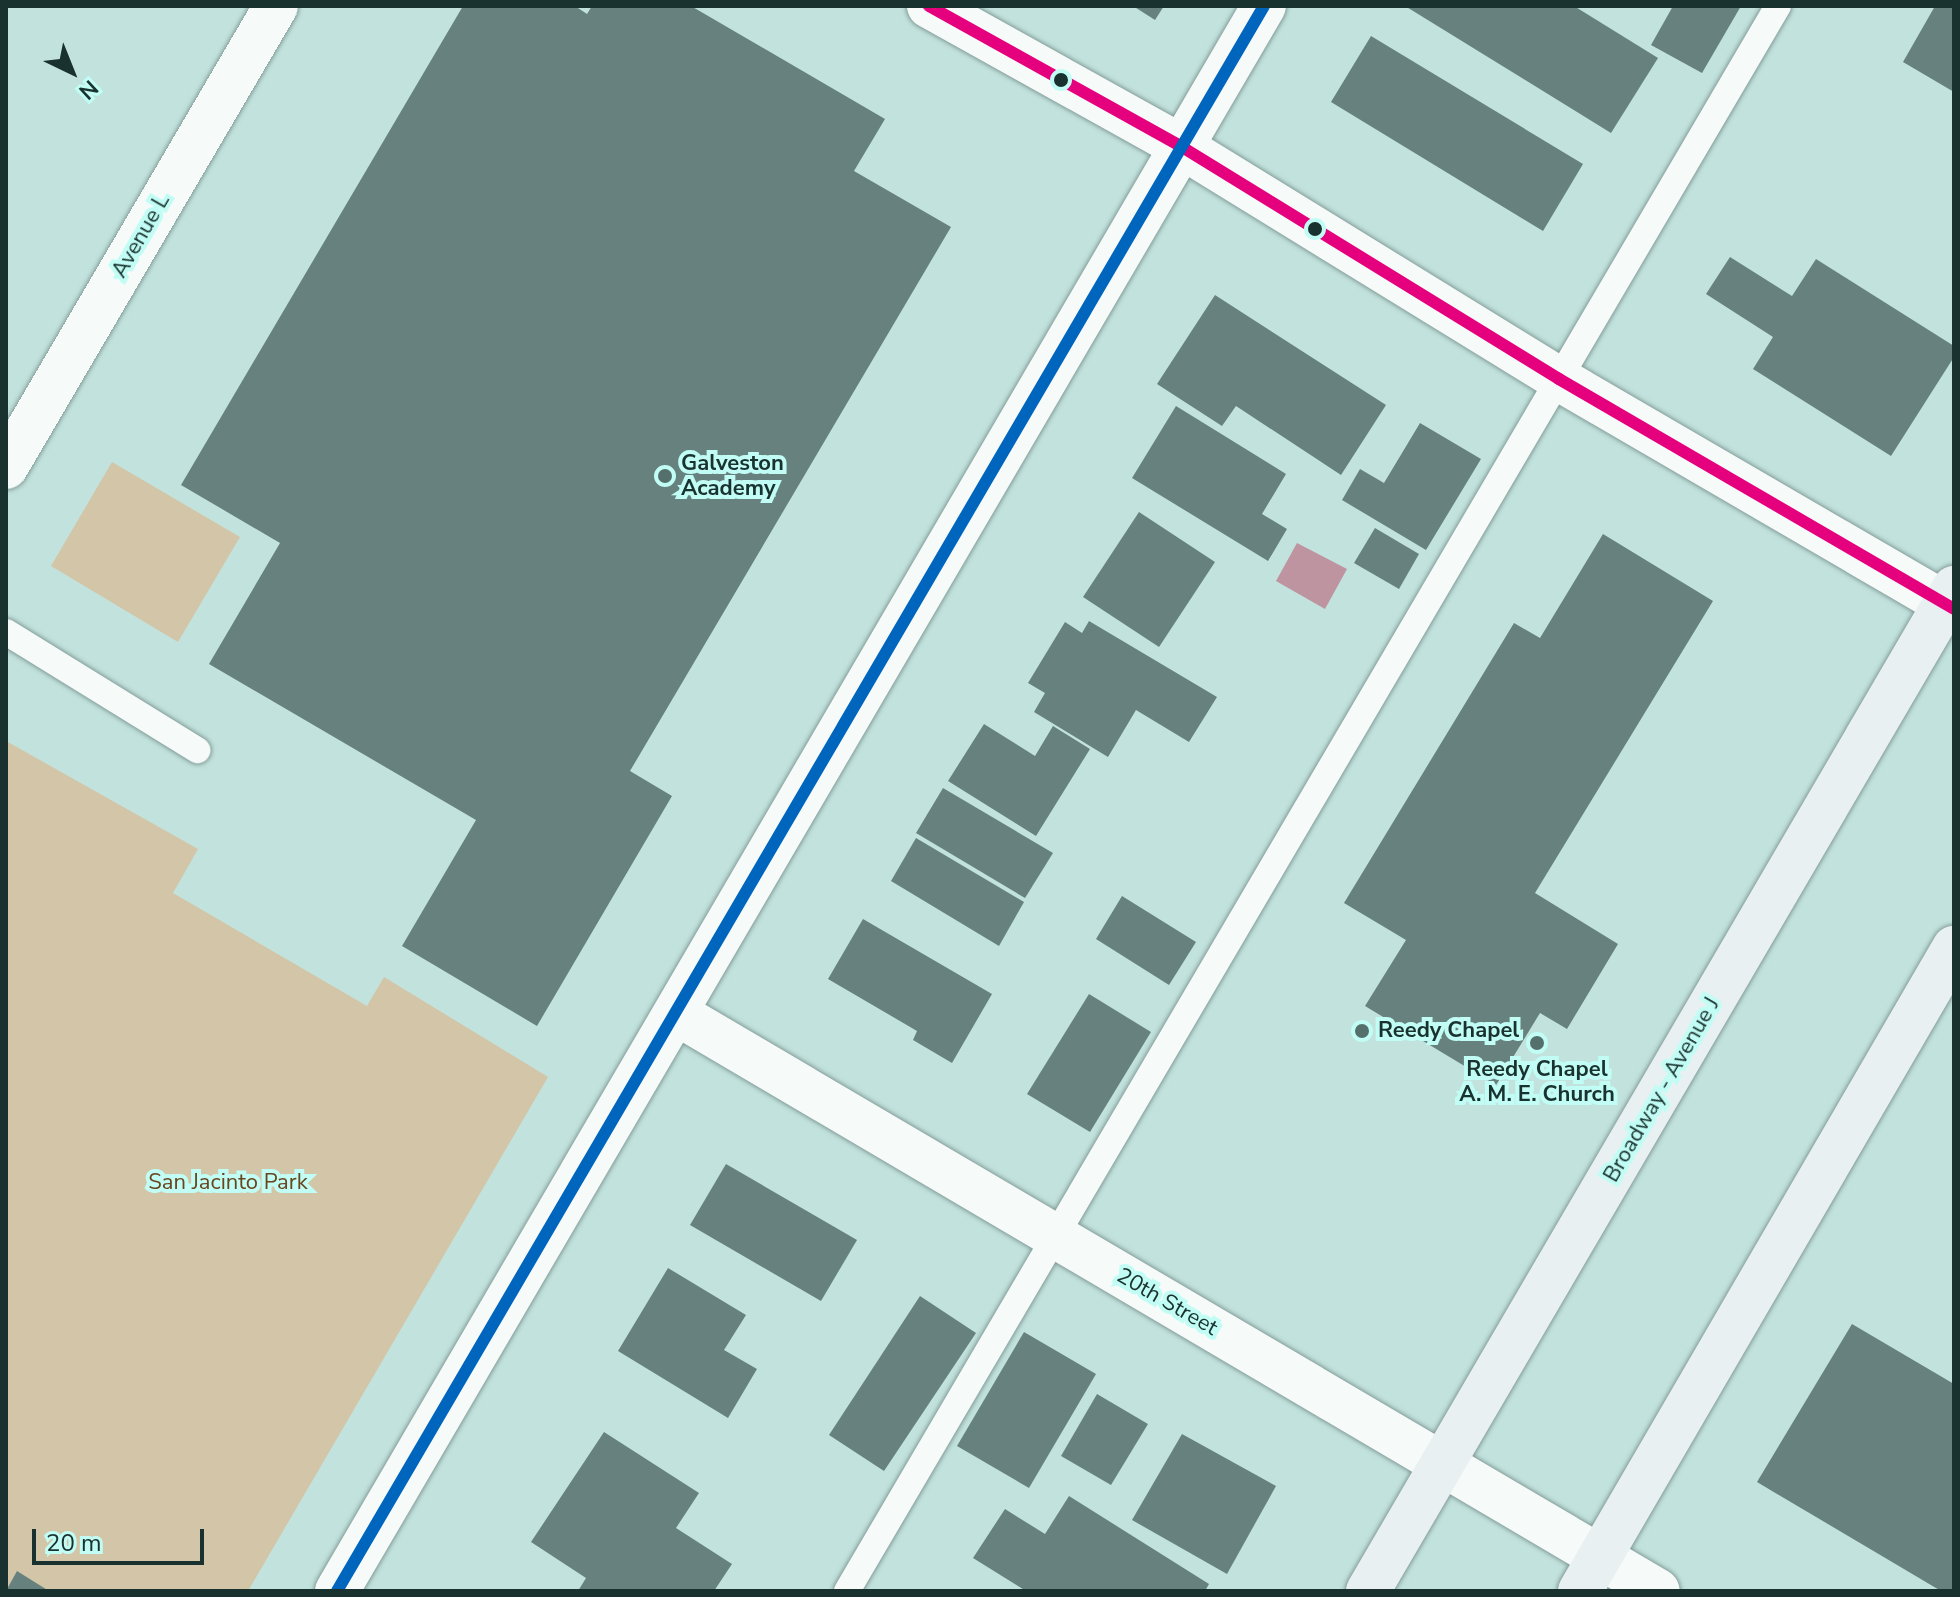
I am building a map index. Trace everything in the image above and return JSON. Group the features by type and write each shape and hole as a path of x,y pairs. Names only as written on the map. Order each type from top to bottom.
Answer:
{"main road":[{"name":"Broadway - Avenue J","path":"1368,1591 1951,600"},
{"path":"1590,1574 1954,948"}],"street":[{"name":"Avenue L","path":"6,467 276,6"},
{"path":"929,6 1182,147 1559,379 1951,600"},
{"path":"337,1591 1264,6"},
{"name":"20th Street","path":"676,1013 1444,1465 1590,1574 1658,1591"}],"lane":[{"path":"847,1591 1778,6"},
{"path":"6,632 197,750"}],"green space":[{"path":"112,462 240,537 178,642 51,566"},
{"name":"San Jacinto Park","path":"6,741 198,849 173,893 367,1006 384,977 548,1077 248,1591 6,1591"}],"shaded area":[{"path":"1297,543 1347,569 1325,609 1276,581"}],"building":[{"path":"463,6 575,6 587,14 592,6 691,6 885,119 854,171 951,227 630,771 672,796 537,1026 402,946 476,820 209,664 280,543 181,485"},
{"path":"1133,6 1164,6 1155,20"},
{"path":"1405,6 1574,6 1658,58 1611,133"},
{"path":"1673,6 1741,6 1702,73 1651,45"},
{"path":"1935,6 1954,6 1954,92 1903,62"},
{"path":"1371,36 1583,164 1543,231 1331,102"},
{"path":"1730,257 1792,296 1816,259 1954,346 1954,357 1891,456 1753,369 1773,337 1706,294"},
{"path":"1215,295 1386,405 1341,475 1236,406 1222,426 1157,384"},
{"path":"1176,406 1286,474 1262,514 1287,529 1268,561 1132,478"},
{"path":"1420,423 1481,459 1426,550 1342,500 1360,469 1384,483"},
{"path":"1139,512 1215,562 1159,647 1083,597"},
{"path":"1375,528 1419,554 1399,589 1354,563"},
{"path":"1603,534 1713,601 1535,893 1618,944 1567,1029 1540,1013 1496,1085 1365,1006 1406,940 1344,903 1514,623 1540,638"},
{"path":"1089,621 1217,697 1189,742 1136,710 1108,757 1034,712 1045,693 1028,683 1065,622 1082,633"},
{"path":"984,724 1035,756 1053,726 1090,749 1036,836 948,781"},
{"path":"943,788 1053,853 1025,898 916,833"},
{"path":"916,838 1024,902 999,946 891,881"},
{"path":"1122,896 1196,942 1169,985 1096,939"},
{"path":"863,919 992,994 952,1063 913,1040 917,1031 828,979"},
{"path":"1089,994 1151,1032 1090,1132 1027,1094"},
{"path":"726,1164 857,1240 821,1301 690,1225"},
{"path":"668,1268 746,1315 724,1350 757,1369 728,1418 618,1351"},
{"path":"920,1296 976,1333 884,1471 829,1435"},
{"path":"1852,1324 1954,1384 1954,1591 1941,1591 1757,1482"},
{"path":"1024,1332 1096,1374 1029,1488 957,1446"},
{"path":"1097,1394 1148,1424 1111,1485 1061,1456"},
{"path":"604,1432 699,1493 676,1528 732,1564 714,1591 578,1591 586,1578 531,1542"},
{"path":"1182,1434 1276,1486 1227,1574 1132,1520"},
{"path":"1069,1496 1209,1584 1205,1591 1026,1591 973,1558 1005,1509 1045,1534"},
{"path":"17,1571 49,1591 6,1591"}],"transit line":[{"path":"929,6 1182,147 1559,379 1954,609"},
{"path":"337,1591 1264,6"}],"place":[{"name":"Galveston Academy","path":"665,476"},
{"name":"Reedy Chapel","path":"1362,1031"},
{"name":"Reedy Chapel A. M. E. Church","path":"1537,1043"}]}
